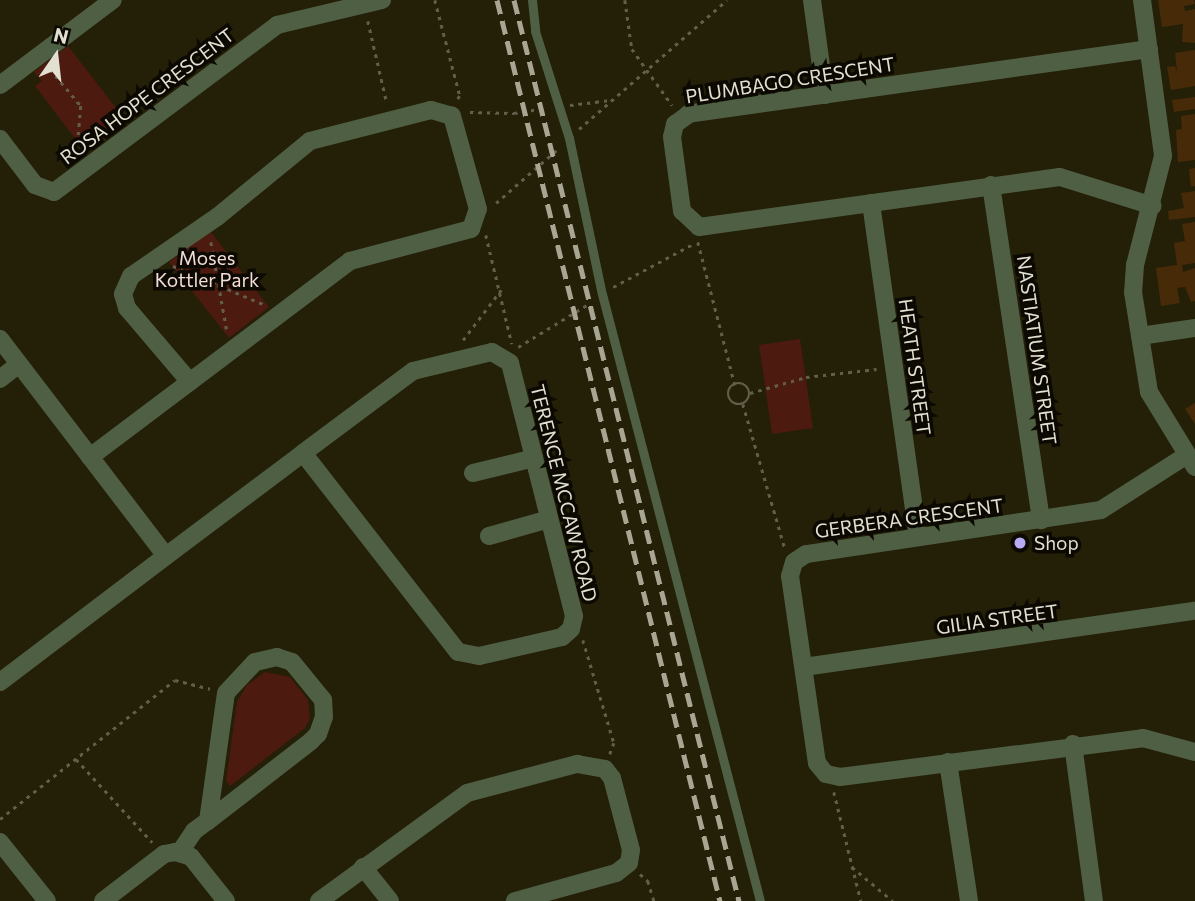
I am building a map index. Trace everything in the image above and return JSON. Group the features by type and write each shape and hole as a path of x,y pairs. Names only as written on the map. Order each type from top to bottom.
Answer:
{"street":[{"path":"0,85 113,0"},
{"name":"ROSA HOPE CRESCENT","path":"0,139 44,191 59,190 277,25 382,0"},
{"path":"812,0 825,95"},
{"path":"1142,0 1163,156 1153,206 1133,277 1149,392 1191,461"},
{"name":"PLUMBAGO CRESCENT","path":"1149,49 684,116 675,124 672,137 682,211 699,227 1060,177 1153,206"},
{"path":"90,457 190,382 276,317 351,261 466,232 475,225 478,209 456,122 447,112 431,110 310,141 217,217 205,222 127,281 124,301 190,382"},
{"name":"NASTIATIUM STREET","path":"991,186 1041,520"},
{"name":"HEATH STREET","path":"871,203 918,536"},
{"path":"1140,336 1195,328"},
{"path":"0,340 166,555"},
{"name":"TERENCE MCCAW ROAD","path":"0,682 166,555 413,371 492,352 507,359 573,617 571,629 562,637 479,656 458,652 303,453"},
{"path":"0,379 19,364"},
{"path":"473,473 534,458"},
{"name":"GERBERA CRESCENT","path":"840,777 826,774 817,763 790,576 794,562 806,554 1101,510 1191,461"},
{"path":"489,536 549,519"},
{"name":"GILIA STREET","path":"804,667 1195,611"},
{"path":"103,901 172,853 208,821 312,741 324,717 319,692 298,666 284,659 255,662 226,693 208,821"},
{"path":"840,777 1073,744 1143,738 1195,752"},
{"path":"1073,744 1094,901"},
{"path":"948,762 969,901"},
{"path":"319,901 467,793 577,764 605,769 612,778 631,850 629,863 616,873 515,901"},
{"path":"0,842 47,901"},
{"path":"172,853 196,862 226,901"},
{"path":"363,867 390,901"}],"lane":[{"path":"532,0 535,31 569,138 601,294 760,901"}],"path":[{"path":"435,0 460,96 447,112"},
{"path":"625,0 632,49 684,116"},
{"path":"512,349 488,237 475,225 645,68 727,0"},
{"path":"367,16 389,111"},
{"path":"38,56 81,106 78,138 97,160"},
{"path":"447,112 514,113 610,100"},
{"path":"205,222 229,340 235,348"},
{"path":"697,241 735,384 728,396 733,404 743,404"},
{"path":"162,253 178,272 265,305 276,317"},
{"path":"458,360 461,343 495,292 501,290"},
{"path":"783,545 743,404 750,393 806,377 885,368"},
{"path":"735,384 744,385 750,393"},
{"path":"571,629 587,643 614,743 605,769"},
{"path":"0,818 175,680 226,693"},
{"path":"76,759 172,853"},
{"path":"840,777 834,796 861,901"},
{"path":"629,863 648,881 654,901"},
{"path":"852,867 893,901"}],"green space":[{"path":"68,46 127,122 86,153 35,86 42,81 34,72"},
{"name":"Moses Kottler Park","path":"210,231 269,307 229,338 169,262"},
{"path":"800,339 813,428 772,434 759,345"},
{"path":"265,672 290,677 308,700 310,719 305,728 230,786 226,781 237,702 247,685"}],"building":[{"path":"1158,0 1194,0 1195,4 1184,6 1185,11 1195,9 1195,43 1182,42 1183,24 1162,27"},
{"path":"1195,50 1195,86 1171,90 1167,67 1175,66 1177,72 1175,53"},
{"path":"1195,97 1195,109 1174,112 1172,100"},
{"path":"1195,114 1195,160 1178,162 1176,130 1182,129 1181,116"},
{"path":"1195,168 1195,186 1191,187 1189,169"},
{"path":"1195,191 1195,217 1169,220 1168,211 1184,208 1181,193"},
{"path":"1195,222 1195,263 1182,265 1183,272 1195,268 1195,301 1191,302 1185,287 1177,288 1180,303 1161,306 1156,268 1177,265 1174,243 1185,241 1182,224"},
{"path":"1195,403 1195,424 1185,409"}],"railway":[{"path":"497,0 720,901"},
{"path":"514,0 739,901"}],"place":[{"name":"Shop","path":"1020,543"}]}
